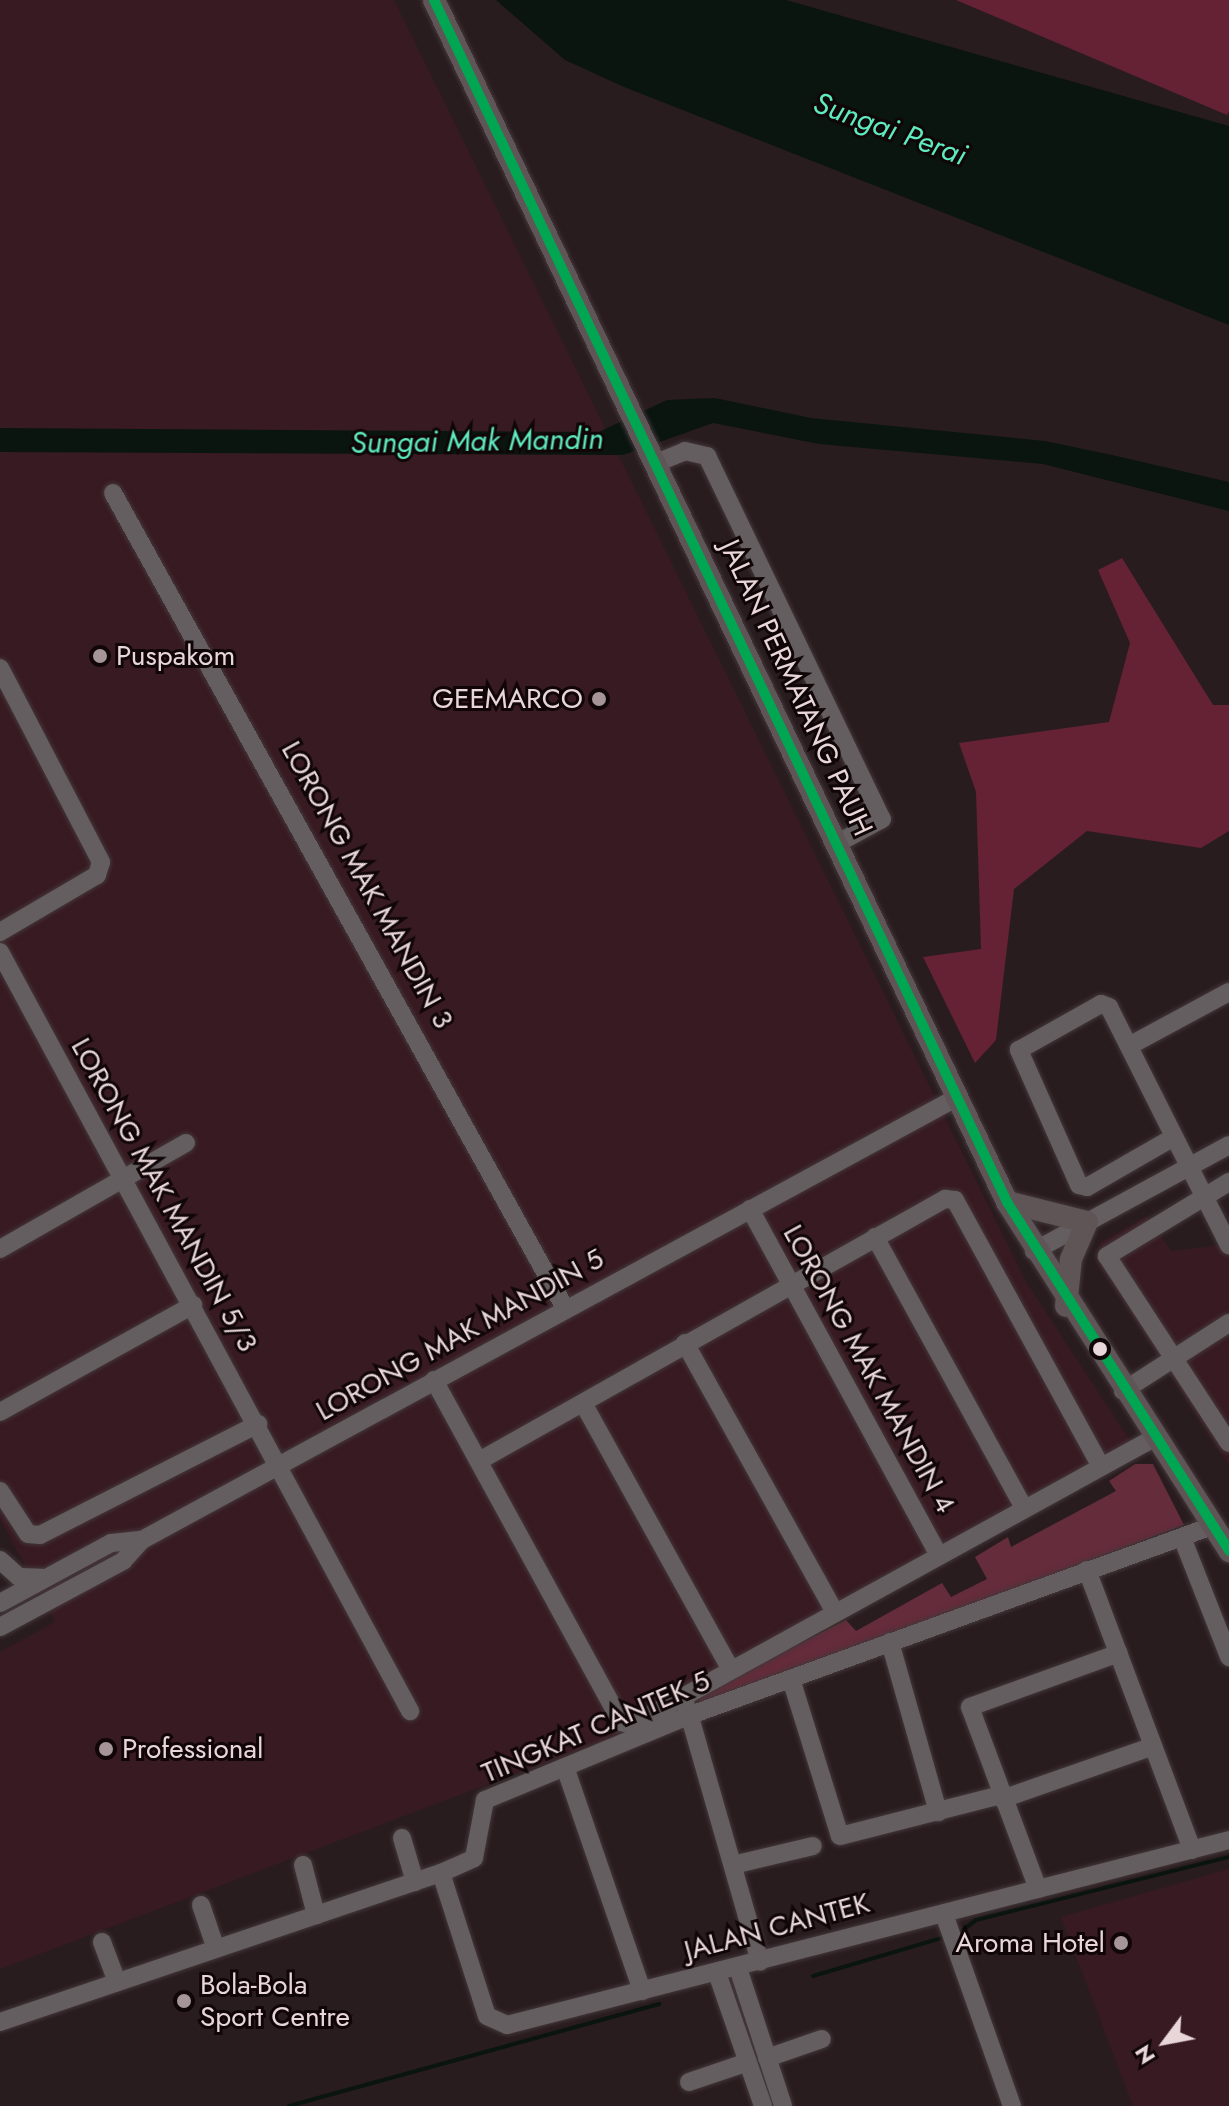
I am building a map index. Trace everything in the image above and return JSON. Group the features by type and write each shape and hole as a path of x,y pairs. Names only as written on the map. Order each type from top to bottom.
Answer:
{"main road":[{"name":"JALAN PERMATANG PAUH","path":"434,0 1007,1202 1066,1306 1223,1538"},
{"path":"1007,1202 1087,1222 1071,1259 1066,1306"}],"street":[{"path":"652,454 685,451 707,456 882,819 836,844"},
{"name":"LORONG MAK MANDIN 3","path":"113,493 565,1308"},
{"path":"0,668 101,862 97,875 0,932"},
{"name":"LORONG MAK MANDIN 5/3","path":"0,952 281,1464"},
{"path":"1129,1046 1229,992"},
{"path":"1174,1137 1087,1187 1079,1185 1019,1050 1101,1004 1109,1007 1229,1246"},
{"name":"LORONG MAK MANDIN 5","path":"7,1599 111,1543 142,1540 956,1098"},
{"path":"0,1249 186,1143"},
{"path":"1034,1251 1229,1145"},
{"path":"1229,1182 1109,1249 1173,1359 1229,1443"},
{"path":"479,1461 875,1237 955,1200 1100,1465"},
{"name":"LORONG MAK MANDIN 4","path":"750,1209 939,1556"},
{"path":"875,1237 1024,1508"},
{"path":"0,1412 193,1305"},
{"path":"1123,1391 1229,1323"},
{"path":"685,1343 835,1613"},
{"path":"434,1380 621,1722 632,1725 1154,1438"},
{"path":"583,1403 731,1670"},
{"path":"0,1491 28,1534 40,1535 258,1424"},
{"path":"281,1464 410,1711"},
{"name":"TINGKAT CANTEK 5","path":"0,2022 441,1873 474,1858 485,1800 688,1716 1087,1570 1183,1540 1223,1538"},
{"path":"0,1625 123,1561 142,1540"},
{"path":"1183,1540 1229,1657"},
{"path":"0,1560 19,1577 46,1578"},
{"path":"0,1568 7,1599 0,1625"},
{"path":"1087,1570 1192,1850"},
{"path":"7,1599 57,1598"},
{"path":"890,1642 938,1812"},
{"path":"1038,1889 970,1707 1119,1653"},
{"path":"791,1679 840,1836 1002,1797 1153,1746"},
{"path":"685,1695 688,1716 760,1962"},
{"path":"565,1767 642,1991"},
{"path":"402,1838 415,1882"},
{"name":"JALAN CANTEK","path":"441,1873 495,2023 945,1919 1038,1889 1229,1840"},
{"path":"733,1865 813,1846"},
{"path":"303,1865 316,1915"},
{"path":"201,1905 216,1949"},
{"path":"945,1919 1012,2106"},
{"path":"102,1942 117,1982"},
{"path":"738,1968 783,2106"},
{"path":"717,1973 763,2106"},
{"path":"767,2058 822,2039"},
{"path":"689,2082 748,2062"}],"shaded area":[{"path":"0,0 394,0 1026,1282 1135,1448 631,1730 0,1969 0,1652 55,1622 0,1519"},
{"path":"956,0 1229,0 1229,112 1227,115"},
{"path":"1122,558 1213,705 1229,705 1229,831 1201,848 1087,831 1014,889 996,1040 975,1063 923,957 981,949 976,792 959,743 1109,722 1130,643 1098,570"},
{"path":"1147,1216 1171,1251 1229,1244 1229,1465 1097,1261 1100,1243"},
{"path":"1135,1464 1153,1464 1184,1525 700,1707 699,1695 846,1620 856,1631 942,1583 951,1597 987,1579 975,1557 1008,1537 1011,1547 1116,1491 1109,1481"},
{"path":"1229,1869 1229,2106 1133,2106 1061,1917"}],"water":[{"name":"Sungai Perai","path":"496,0 786,0 1229,126 1229,325 624,87 565,60"},
{"name":"Sungai Mak Mandin","path":"715,398 811,418 1045,441 1112,455 1229,482 1229,511 1043,464 819,444 713,423 623,455 0,452 0,428 599,432 667,400"}],"waterway":[{"path":"958,1934 976,1920 1229,1857"},
{"path":"813,1976 945,1937"},
{"path":"289,2106 659,2004"}],"transit line":[{"path":"434,0 1007,1202 1229,1551"}],"place":[{"name":"Puspakom","path":"100,656"},
{"name":"GEEMARCO","path":"599,699"},
{"name":"Professional","path":"106,1749"},
{"name":"Aroma Hotel","path":"1121,1943"},
{"name":"Bola-Bola Sport Centre","path":"184,2001"}]}
